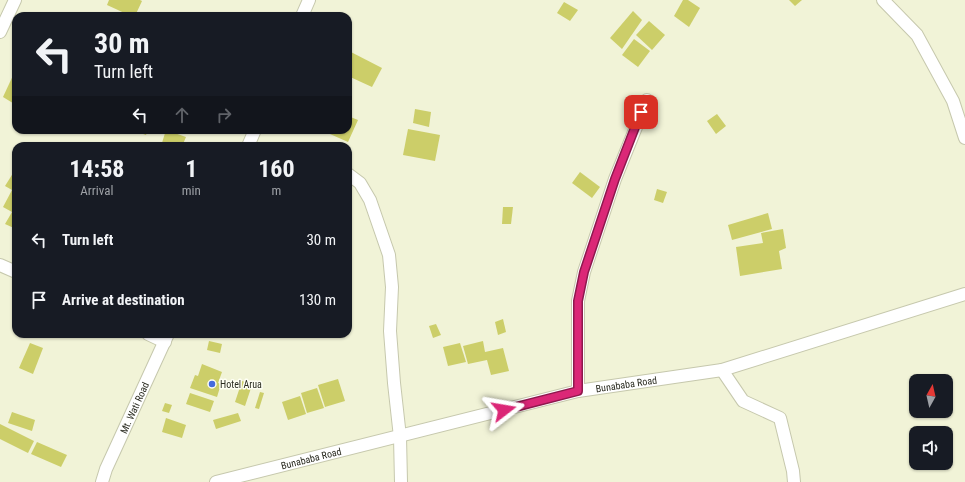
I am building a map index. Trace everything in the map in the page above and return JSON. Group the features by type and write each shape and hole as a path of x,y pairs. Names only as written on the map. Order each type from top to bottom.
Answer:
{"street":[{"path":"0,32 15,0"},
{"path":"304,12 309,0"},
{"path":"883,0 917,35 953,101 965,138"},
{"path":"578,391 578,301 584,272 615,179 646,100"},
{"path":"352,177 360,183 370,200 389,255 392,286 390,331 400,437 401,482"},
{"path":"0,265 12,270"},
{"name":"Bunababa Road","path":"216,482 400,437 578,391 722,370 965,294"},
{"name":"Mt. Wati Road","path":"102,482 106,469 167,338"},
{"path":"722,370 743,400 780,418 793,471 794,482"}],"building":[{"path":"109,0 142,1 137,12 122,12 107,5"},
{"path":"683,0 688,0 700,8 689,27 674,16"},
{"path":"789,0 802,0 795,6"},
{"path":"564,2 578,10 570,21 557,13"},
{"path":"633,11 642,20 622,49 610,38"},
{"path":"649,21 665,35 652,50 636,35"},
{"path":"634,39 650,51 638,67 622,55"},
{"path":"352,53 382,68 372,87 352,78"},
{"path":"12,78 12,103 3,97"},
{"path":"415,109 431,112 429,127 413,123"},
{"path":"717,114 726,126 716,134 707,121"},
{"path":"352,118 358,120 352,133"},
{"path":"408,129 440,135 435,161 403,155"},
{"path":"165,134 177,134 186,137 184,142 162,142"},
{"path":"330,134 352,134 348,142"},
{"path":"580,172 600,187 592,198 572,183"},
{"path":"12,175 12,190 5,186"},
{"path":"657,189 667,192 663,203 654,200"},
{"path":"12,190 12,212 3,207"},
{"path":"503,207 513,207 511,224 502,224"},
{"path":"12,212 12,227 5,224"},
{"path":"768,213 772,229 732,240 728,225"},
{"path":"783,229 786,248 779,251 782,269 740,276 736,247 763,243 761,233"},
{"path":"503,319 506,332 498,335 495,322"},
{"path":"436,324 441,335 433,338 429,326"},
{"path":"209,341 222,344 220,353 207,350"},
{"path":"483,341 485,352 503,348 509,371 491,375 487,360 468,364 463,346"},
{"path":"30,343 43,348 33,374 19,368"},
{"path":"460,343 466,362 448,366 443,347"},
{"path":"202,364 222,372 218,383 221,384 217,397 190,388 195,375 198,376"},
{"path":"338,379 345,401 325,407 318,385"},
{"path":"242,381 252,385 245,406 235,402"},
{"path":"317,388 324,408 307,413 301,393"},
{"path":"260,392 264,393 259,409 255,408"},
{"path":"190,393 214,401 210,412 186,404"},
{"path":"300,396 306,414 288,420 282,402"},
{"path":"165,403 172,405 169,413 162,411"},
{"path":"12,412 35,420 32,431 8,423"},
{"path":"238,413 241,421 216,429 213,420"},
{"path":"166,418 186,425 182,438 162,432"},
{"path":"0,424 34,441 28,453 0,439"},
{"path":"37,442 67,455 61,467 31,454"}],"place":[{"name":"Hotel Arua","path":"212,384"}],"route":[{"path":"504,410 578,391 578,301 584,272 615,179 641,112"}]}
